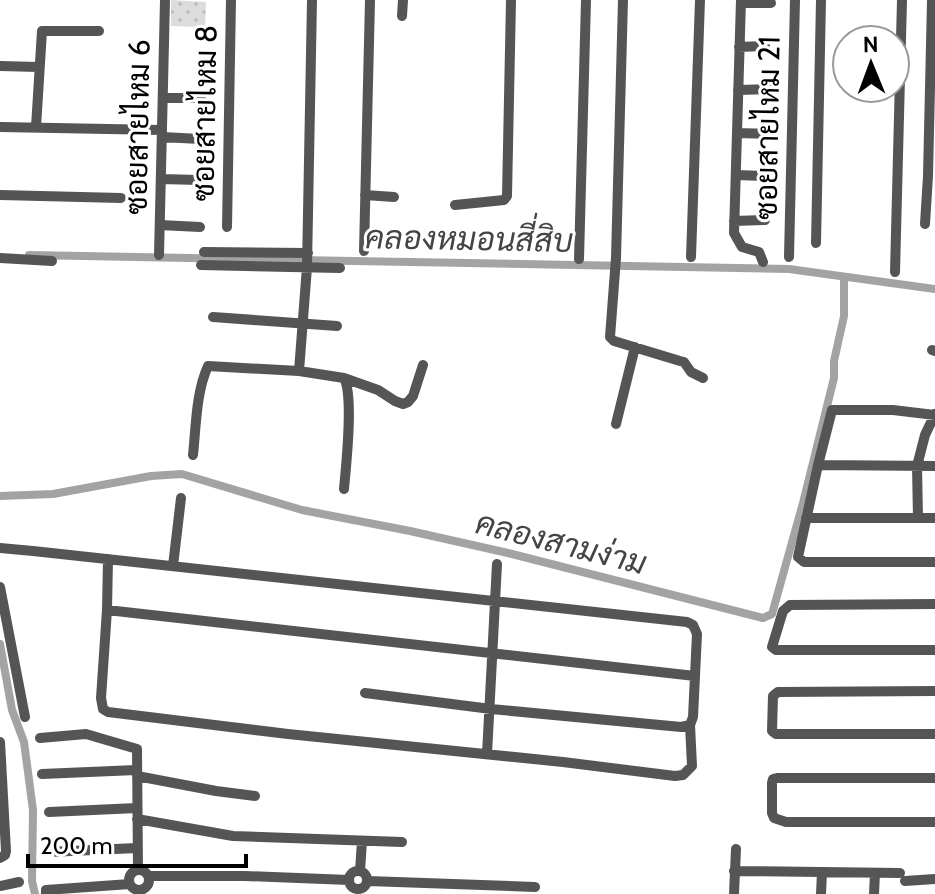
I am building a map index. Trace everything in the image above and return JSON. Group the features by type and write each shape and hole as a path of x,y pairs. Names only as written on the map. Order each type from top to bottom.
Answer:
{"street":[{"name":"ซอยสายไหม 6","path":"159,255 165,0"},
{"name":"ซอยสายไหม 8","path":"227,227 231,0"},
{"path":"299,371 308,261 312,0"},
{"path":"364,251 370,0"},
{"path":"402,16 403,0"},
{"path":"455,205 504,200 507,196 511,0"},
{"path":"579,259 586,0"},
{"path":"623,0 616,258 610,337 614,341 684,362 691,372 703,378"},
{"path":"691,257 700,0"},
{"name":"ซอยสายไหม 21","path":"789,257 795,0"},
{"path":"816,243 821,0"},
{"path":"895,272 902,0"},
{"path":"925,224 932,0"},
{"path":"763,262 759,252 740,245 734,233 739,47 741,1 771,3"},
{"path":"36,127 42,31 99,31"},
{"path":"739,47 765,46"},
{"path":"0,66 38,67"},
{"path":"738,90 771,89"},
{"path":"163,98 201,98"},
{"path":"0,127 162,133 200,139"},
{"path":"737,133 768,134"},
{"path":"736,175 766,176"},
{"path":"161,179 199,180"},
{"path":"0,195 121,198"},
{"path":"365,195 394,197"},
{"path":"734,221 765,220"},
{"path":"160,225 200,227"},
{"path":"204,252 308,261 340,268"},
{"path":"0,258 52,261"},
{"path":"201,265 308,261"},
{"path":"213,317 337,326"},
{"path":"616,424 635,347"},
{"path":"193,455 200,394 208,366 299,371 344,378 378,390 403,404 413,396 423,365"},
{"path":"344,378 348,384 349,422 344,489"},
{"path":"918,518 917,466 925,435 935,415 893,410 832,410 798,557 804,562 935,562"},
{"path":"818,465 935,466"},
{"path":"173,566 181,498"},
{"path":"806,518 935,518"},
{"path":"0,548 108,559 173,566 687,622 693,625 697,634 690,725 692,766 683,775 657,774 108,712 103,709 101,698 108,559"},
{"path":"487,754 497,564"},
{"path":"0,587 4,629 25,717"},
{"path":"935,604 790,605 786,607 772,647 776,650 935,650"},
{"path":"107,610 695,676"},
{"path":"935,691 774,693 773,696 773,733 935,734"},
{"path":"365,693 491,709 681,727 690,725"},
{"path":"40,738 86,734 137,749 138,870"},
{"path":"0,742 6,851 0,858"},
{"path":"42,774 137,773 255,796"},
{"path":"935,778 773,779 772,816 786,822 935,822"},
{"path":"49,812 137,814 233,836 402,842"},
{"path":"360,871 362,841"},
{"path":"49,852 137,848"},
{"path":"734,894 736,849"},
{"path":"135,889 129,879 138,870 149,876 349,880"},
{"path":"360,871 366,874 368,881 358,892 349,880 354,872 360,871"},
{"path":"734,871 875,873 935,879"},
{"path":"821,894 822,872"},
{"path":"874,894 875,873"},
{"path":"46,894 46,890 135,889 147,886 149,876"},
{"path":"368,881 535,887"},
{"path":"0,886 19,882"}],"shaded area":[{"path":"171,0 206,2 205,27 171,26"}],"waterway":[{"name":"คลองหมอนสี่สิบ","path":"29,255 789,269 935,289"},
{"name":"คลองสามง่าม","path":"0,496 53,494 151,476 182,474 302,510 508,553 763,618 772,614 834,378 834,361 844,316 844,277"},
{"name":"คลองสามง่าม","path":"0,644 12,710 24,742 33,810 32,881 35,894"}]}
